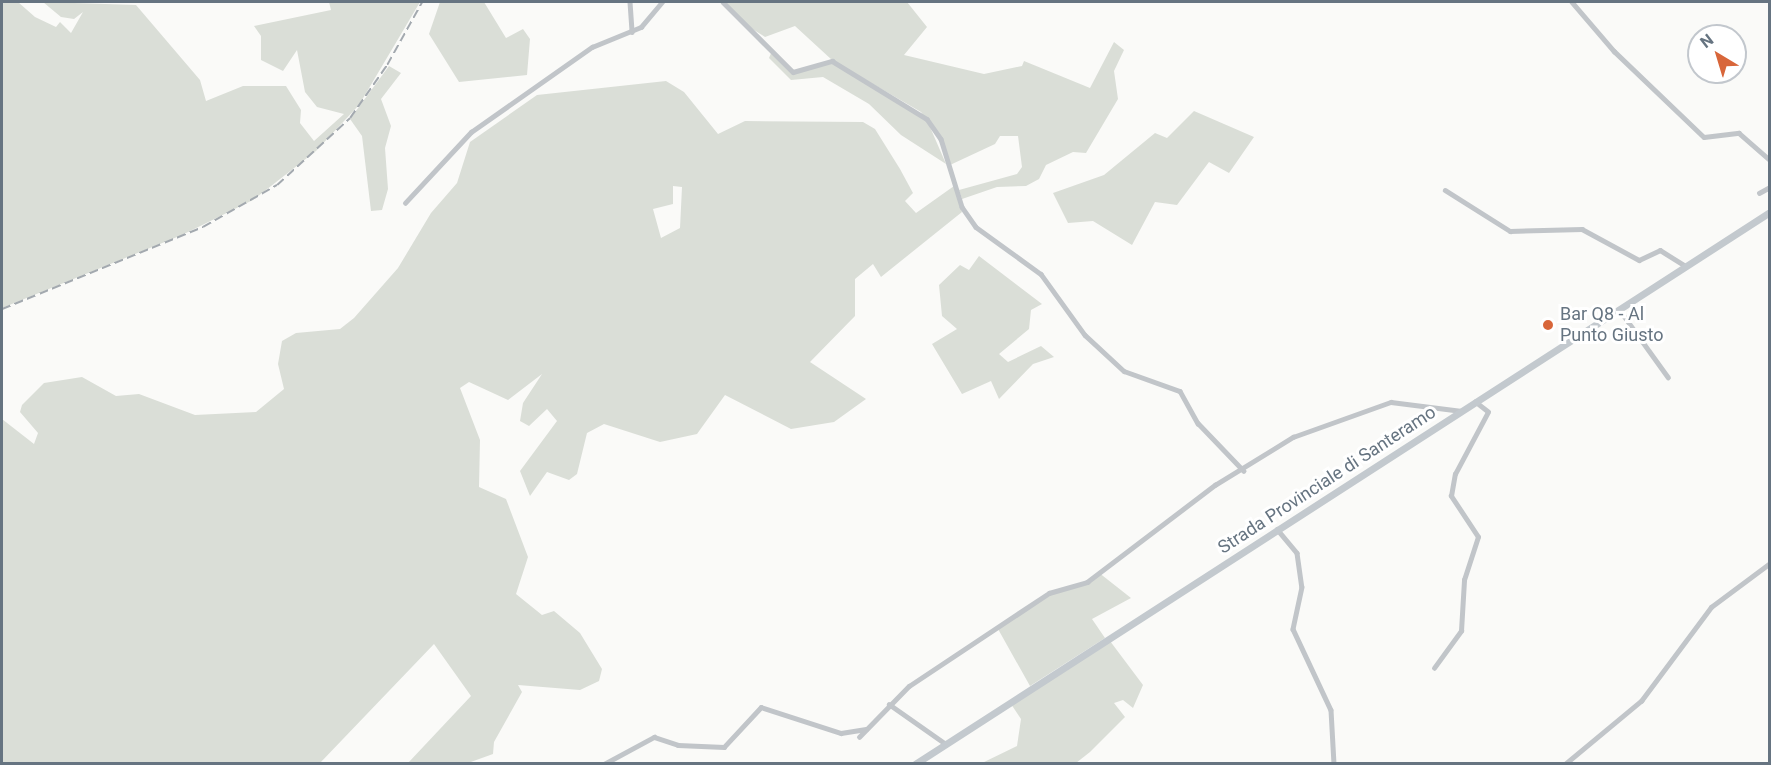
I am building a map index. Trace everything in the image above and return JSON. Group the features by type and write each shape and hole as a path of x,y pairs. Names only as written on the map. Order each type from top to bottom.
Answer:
{"main road":[{"name":"Strada Provinciale di Santeramo","path":"915,764 1277,529 1607,320 1619,309 1770,212"}],"street":[{"path":"630,2 632,32"},
{"path":"405,203 487,120 592,46 632,32 662,2"},
{"path":"723,2 733,17 764,38 793,72 832,61 927,119 941,139 962,207 976,227 1041,274 1085,335 1124,371 1180,391 1198,423 1244,471"},
{"path":"1572,2 1614,51 1704,137 1739,133 1770,160"},
{"path":"1759,193 1770,187"},
{"path":"1445,190 1510,231 1582,229 1639,260 1647,261 1660,250 1686,266"},
{"path":"1619,309 1668,377"},
{"path":"859,737 889,704 1041,598 1087,582 1171,516 1302,432 1391,402 1461,411"},
{"path":"1434,668 1461,631 1464,580 1478,537 1451,496 1455,474 1488,412 1475,402"},
{"path":"1277,529 1297,553 1302,587 1293,629 1331,710 1334,764"},
{"path":"1565,764 1641,701 1716,602 1770,563"},
{"path":"889,704 946,744"},
{"path":"604,764 654,737 678,745 724,747 761,707 841,733 866,729"}],"shaded area":[{"path":"2,2 18,2 35,17 56,27 60,22 71,33 83,12 74,19 61,17 43,2 136,5 200,80 206,101 243,86 286,86 301,110 300,123 314,141 344,114 317,107 305,92 297,50 283,71 261,60 261,36 254,26 331,10 329,2 420,2 359,105 316,151 253,200 182,235 2,308"},
{"path":"440,2 484,2 506,38 523,29 530,39 527,75 459,82 429,34"},
{"path":"724,2 907,2 927,27 904,55 984,74 1022,66 1024,61 1090,88 1114,42 1124,50 1114,71 1118,99 1086,153 1073,152 1046,165 1039,179 1026,186 997,187 962,199 959,190 1017,174 1022,167 1018,136 1000,136 995,144 950,165 944,145 921,112 832,60 795,26 765,37 738,20"},
{"path":"772,51 795,74 832,62 927,120 946,164 901,135 869,104 823,77 791,80 769,58"},
{"path":"389,66 401,73 381,99 391,126 385,148 388,189 382,210 371,211 362,136 350,119"},
{"path":"666,81 684,92 718,134 745,121 863,122 875,129 900,169 913,193 905,201 916,213 954,186 962,212 881,277 873,264 855,279 855,316 810,362 866,399 834,422 791,429 725,395 697,434 660,442 604,424 587,433 577,474 569,480 547,472 530,496 520,471 557,421 547,409 529,426 520,421 523,403 542,374 508,400 469,382 460,388 480,440 479,487 506,499 528,557 516,594 542,615 554,611 580,633 602,669 599,681 580,690 518,685 522,692 494,742 493,754 468,763 408,763 471,696 434,644 320,763 2,763 2,419 34,444 38,433 20,412 22,405 44,383 82,377 116,396 139,394 195,415 256,412 284,389 278,364 282,341 296,333 340,329 354,318 398,268 431,213 457,183 470,142 537,95","holes":["673,186 682,187 680,228 661,238 653,209 673,204"]},
{"path":"1194,111 1254,137 1229,173 1209,162 1177,205 1155,202 1132,245 1093,221 1068,223 1053,193 1104,175 1155,133 1167,138"},
{"path":"979,256 1042,304 1031,310 1029,329 999,354 1008,362 1041,346 1054,357 1033,364 999,399 991,381 962,394 932,344 957,329 942,316 939,285 960,265 969,270"},
{"path":"1098,572 1131,598 1092,619 1105,638 1030,686 998,629 1046,596 1085,584"},
{"path":"1110,641 1143,685 1133,708 1123,700 1114,703 1125,717 1090,752 1076,763 980,764 1017,746 1021,719 1011,704"}],"railway":[{"path":"2,309 203,227 277,185 350,118 387,65 422,2"}],"place":[{"name":"Bar Q8 - Al Punto Giusto","path":"1548,325"}]}
